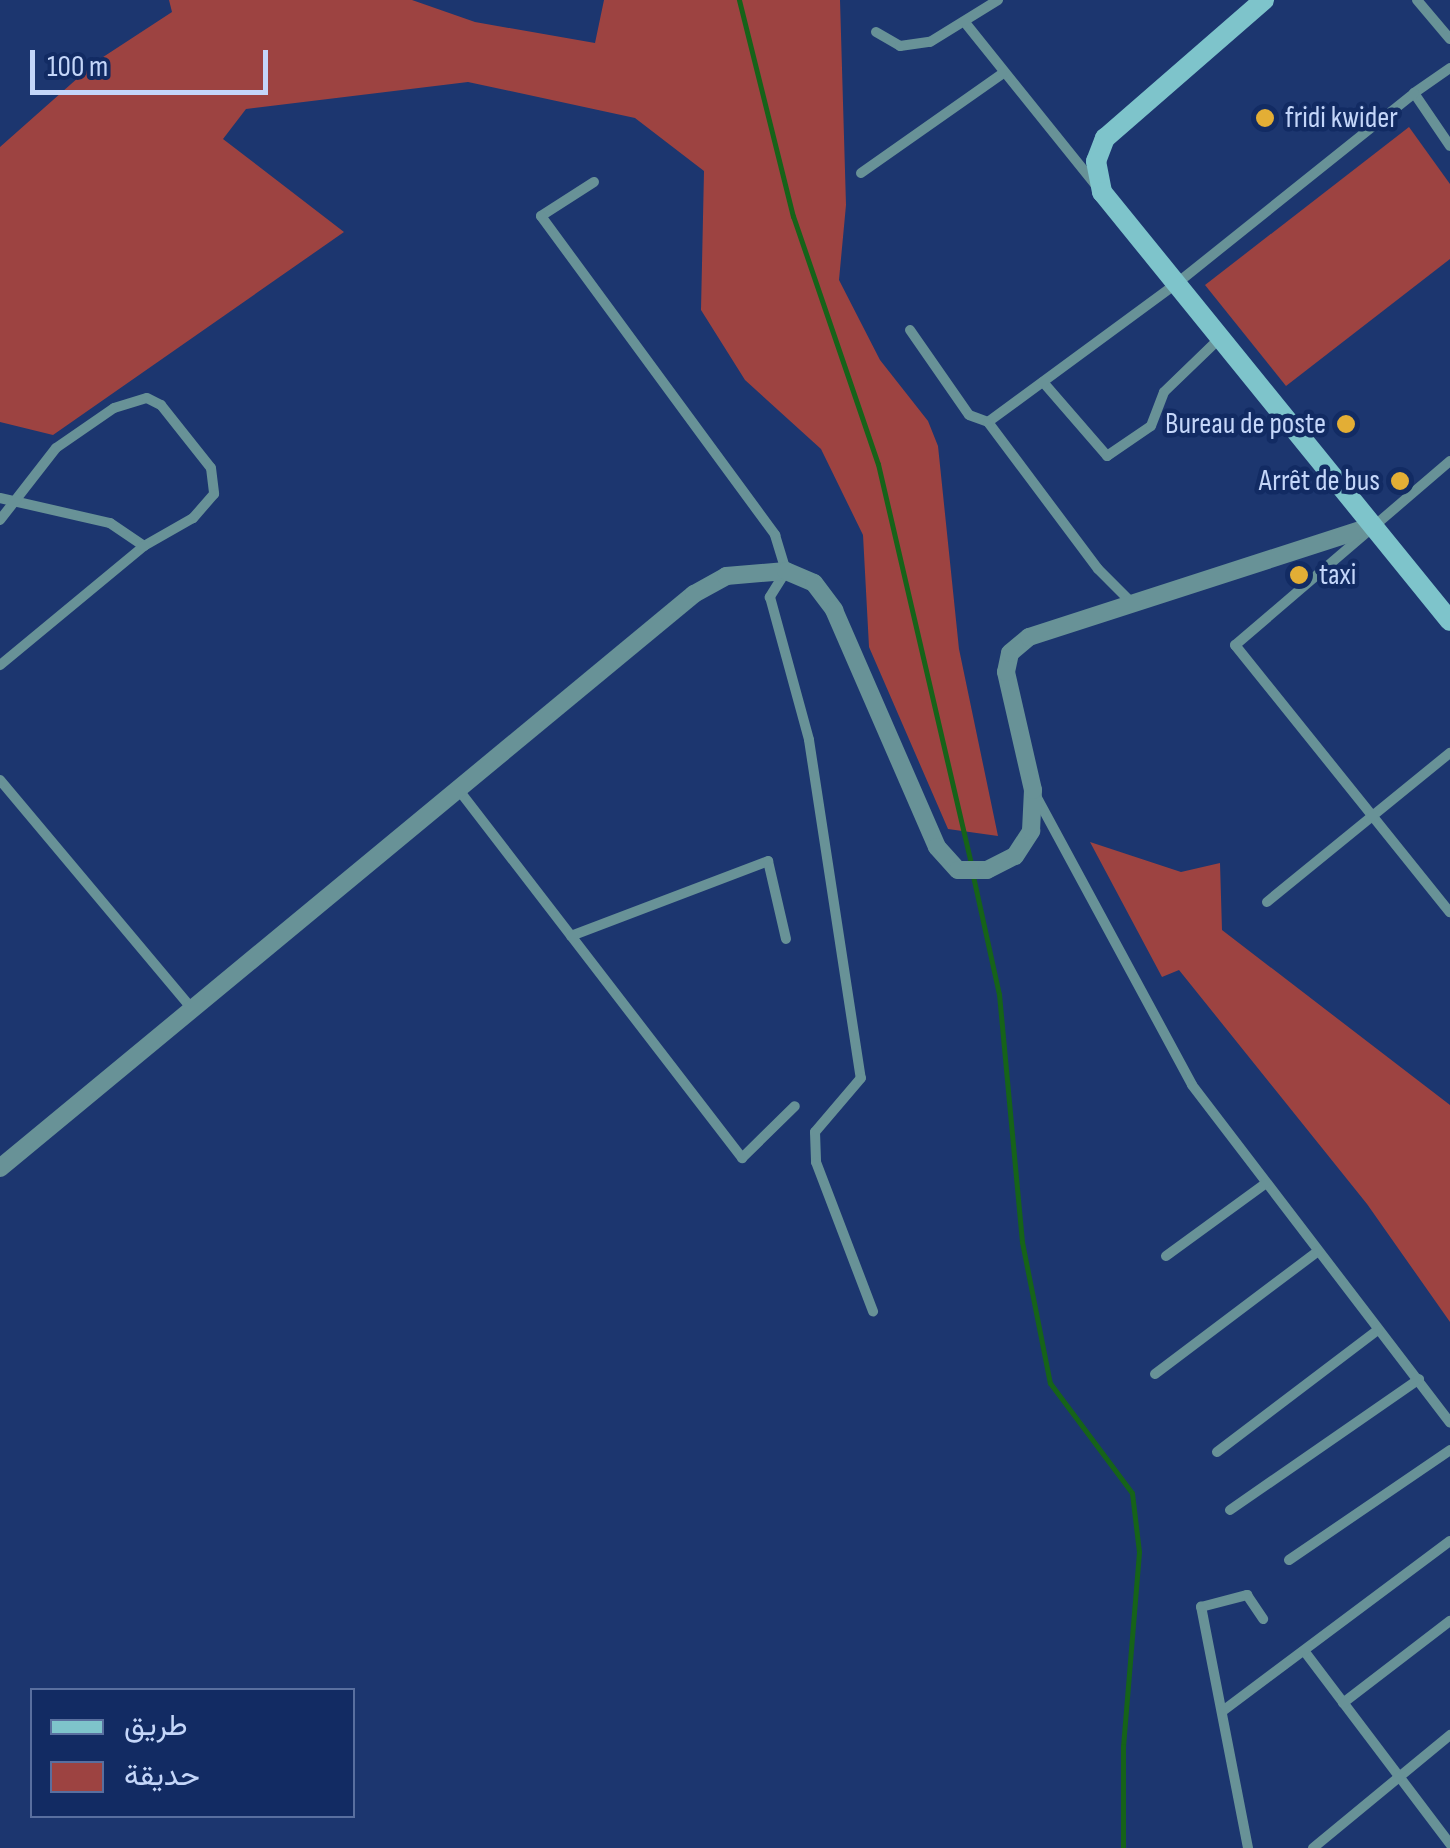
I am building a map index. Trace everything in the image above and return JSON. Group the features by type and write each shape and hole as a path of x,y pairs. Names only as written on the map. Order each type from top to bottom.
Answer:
{"main road":[{"path":"1264,0 1105,138 1096,161 1102,192 1450,621"}],"street":[{"path":"876,32 900,46 930,42 966,26 998,0"},
{"path":"1417,0 1450,39"},
{"path":"966,26 1102,192"},
{"path":"988,422 1176,284 1450,68"},
{"path":"861,173 1002,74"},
{"path":"1414,93 1450,146"},
{"path":"594,182 541,216 775,535 786,571 770,597 809,740 861,1078 816,1132 816,1162 873,1311"},
{"path":"910,330 969,415 988,422 1098,569 1132,603"},
{"path":"1043,382 1106,456 1151,426 1164,392 1220,338"},
{"path":"0,520 56,448 114,408 147,398 161,405 212,468 214,494 193,518 144,546 0,664"},
{"path":"1450,460 1235,644 1450,912"},
{"path":"0,498 15,505 110,523 144,546"},
{"path":"1372,526 1029,637 1010,653 1006,672 1033,790 1192,1084 1450,1423"},
{"path":"0,1168 694,594 726,576 786,571 814,582 834,610 937,847 958,870 988,870 1015,856 1031,831 1033,790"},
{"path":"1267,902 1450,753"},
{"path":"0,780 192,1009"},
{"path":"458,789 742,1158 795,1106"},
{"path":"571,936 768,861 786,940"},
{"path":"1166,1256 1266,1182"},
{"path":"1155,1374 1318,1251"},
{"path":"1217,1452 1378,1330"},
{"path":"1230,1510 1419,1378"},
{"path":"1289,1560 1450,1450"},
{"path":"1224,1710 1450,1541"},
{"path":"1248,1848 1224,1710 1204,1646 1201,1607 1247,1595 1263,1619"},
{"path":"1344,1703 1450,1621"},
{"path":"1305,1652 1450,1844"},
{"path":"1312,1848 1450,1735"}],"green space":[{"path":"169,0 412,0 475,22 595,43 604,0 840,0 846,205 839,280 880,360 928,421 938,446 959,649 998,836 948,829 869,647 863,535 821,449 745,380 701,310 704,171 635,118 468,82 246,109 223,139 344,232 53,435 0,422 0,147 97,61 172,12"},
{"path":"1409,127 1450,184 1450,259 1286,386 1205,285"},
{"path":"1090,842 1181,872 1220,863 1222,930 1450,1105 1450,1322 1367,1204 1179,970 1162,977"}],"waterway":[{"path":"739,0 793,216 878,464 971,865"},
{"path":"973,876 999,994 1022,1242 1050,1383 1132,1493 1139,1552 1123,1746 1123,1848"}],"place":[{"name":"fridi kwider","path":"1265,118"},
{"name":"Bureau de poste","path":"1346,424"},
{"name":"Arrêt de bus","path":"1400,481"},
{"name":"taxi","path":"1299,575"}]}
